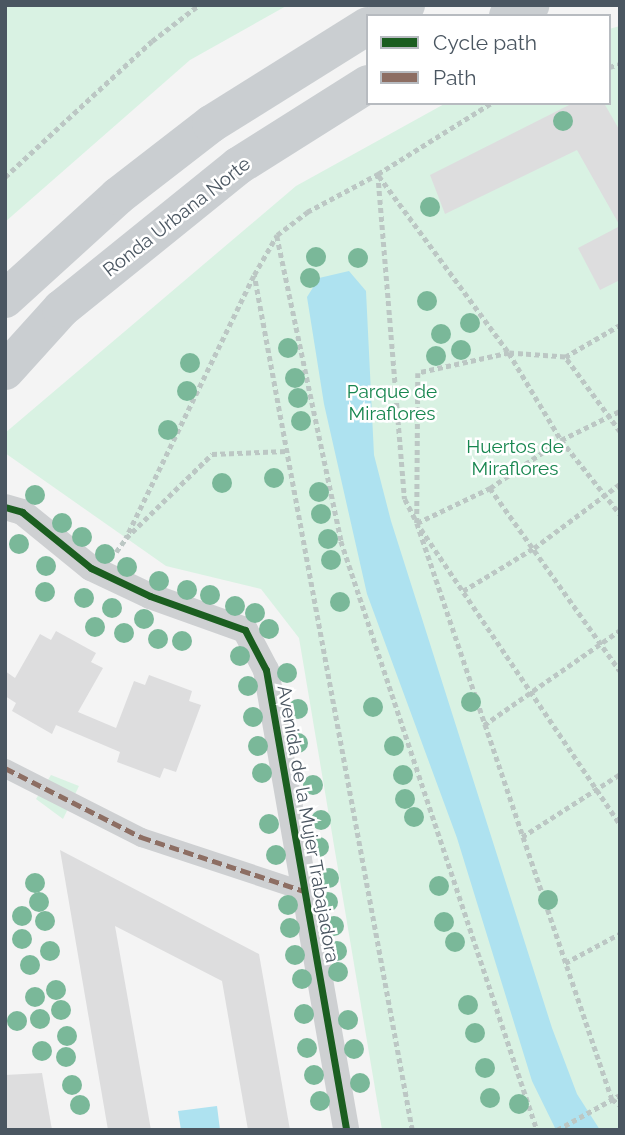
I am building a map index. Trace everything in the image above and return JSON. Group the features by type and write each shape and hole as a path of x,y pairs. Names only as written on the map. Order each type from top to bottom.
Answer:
{"main road":[{"path":"390,14 406,5"},
{"path":"512,14 531,5"},
{"path":"5,299 117,196 211,124 366,27"},
{"name":"Ronda Urbana Norte","path":"5,371 61,309 238,166 366,85"}],"street":[{"name":"Avenida de la Mujer Trabajadora","path":"5,507 22,512 91,568 150,596 245,630 265,670 346,1130"},
{"path":"5,768 141,837 304,891"}],"path":[{"path":"5,177 152,41 199,5"},
{"path":"287,451 212,454 126,538 254,275 277,235 306,212 378,174 488,105"},
{"path":"378,174 509,353 561,440 608,494 620,514"},
{"path":"378,174 405,499 417,523 620,824"},
{"path":"277,235 341,541 537,1130"},
{"path":"254,275 412,1130"},
{"path":"620,334 617,326 565,357 509,353 418,373 417,523 612,1099 620,1105"},
{"path":"565,357 620,432"},
{"path":"417,523 490,488 561,440 620,411"},
{"path":"463,591 534,548 620,484"},
{"path":"490,488 598,644 620,671"},
{"path":"484,725 620,630"},
{"path":"522,837 620,774"},
{"path":"565,963 619,934"},
{"path":"558,1130 620,1095"}],"green space":[{"path":"5,5 288,5 190,60 5,222"},
{"name":"Parque de Miraflores","path":"620,26 620,1130 382,1130 299,638 261,589 166,566 5,453 5,433 296,186 442,105 611,105 611,28"},
{"path":"51,775 79,786 63,819 36,799"}],"water":[{"path":"349,271 366,291 374,455 391,521 552,1028 577,1094 600,1130 556,1130 532,1081 457,838 367,594 324,404 307,297 319,278"},
{"path":"217,1106 220,1130 181,1130 178,1111"}],"building":[{"path":"569,105 605,105 620,131 620,226 577,150 445,214 430,175"},
{"path":"620,226 620,280 600,290 578,248"},
{"path":"56,631 96,653 91,662 103,668 78,712 116,728 134,681 145,685 149,675 192,691 189,701 201,705 176,772 164,768 160,778 117,762 120,752 56,725 52,734 12,711 16,703 5,696 5,671 15,678 40,634 51,640"},
{"path":"60,850 259,954 290,1130 248,1130 222,981 115,926 151,1130 108,1130"},
{"path":"42,1073 52,1130 5,1130 5,1075"}],"marked path":[{"path":"5,768 141,837 304,891"}],"cycle path":[{"path":"5,507 22,512 91,568 150,596 245,630 266,670 346,1130"}],"park label":[{"name":"Huertos de Miraflores","path":"515,458"}]}
